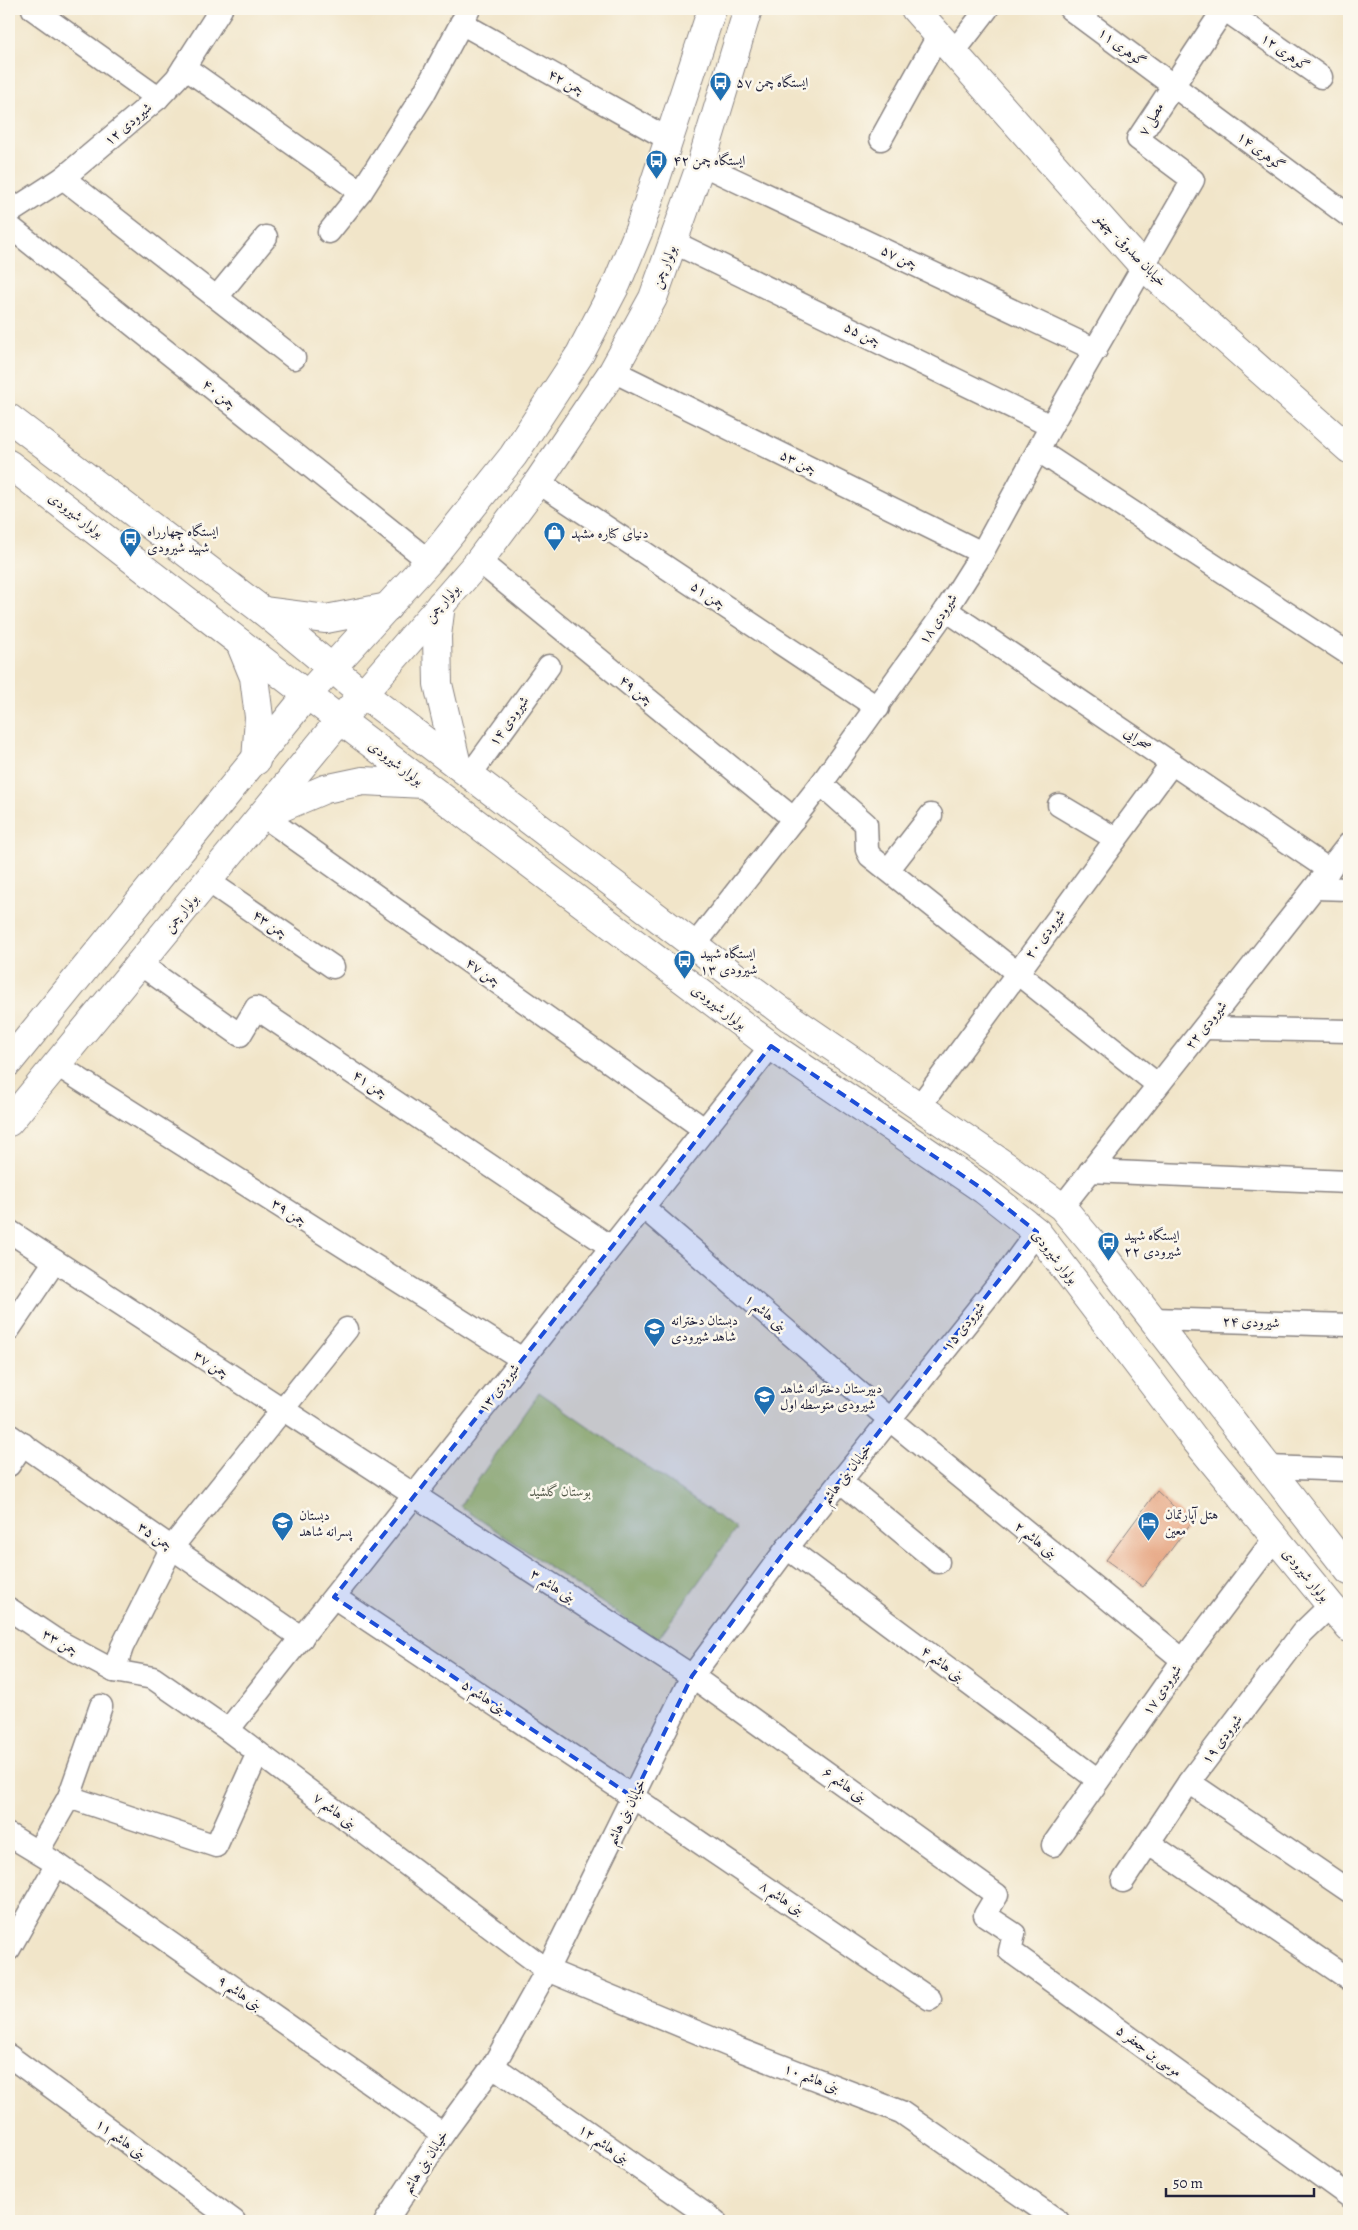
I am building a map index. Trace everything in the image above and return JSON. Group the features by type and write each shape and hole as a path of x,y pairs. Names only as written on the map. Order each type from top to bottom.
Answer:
{"main road":[{"path":"11,1056 256,761 308,694 429,562 513,456 580,354 617,283 639,230 712,9"},
{"name":"بولوار چمن","path":"9,1122 362,693 479,561 538,482 613,371 652,298 674,242 701,164 748,9"},
{"name":"خیابان صدوقی- چهنو","path":"915,9 1142,266 1349,449"},
{"path":"9,418 263,611 362,693 790,1018 1062,1207 1152,1318 1349,1571"},
{"name":"بولوار شیرودی","path":"9,464 340,720 771,1046 984,1190 1037,1232 1196,1442 1349,1628"},
{"path":"441,604 437,636 438,684 463,770"},
{"path":"263,611 326,619 388,607"},
{"path":"240,641 254,677 259,717 256,761"},
{"path":"262,815 325,789 364,781 424,784"}],"street":[{"path":"33,9 158,98"},
{"name":"شیرودی ۱۲","path":"12,205 63,178 158,98 177,78 221,9"},
{"path":"881,140 946,44 987,9"},
{"name":"گوهری ۱۱","path":"1070,9 1173,85"},
{"name":"مصلی ۷","path":"1142,266 1193,180 1138,139 1224,9"},
{"name":"گوهری ۱۲","path":"1224,9 1321,77"},
{"path":"329,232 361,192 422,95 465,16"},
{"name":"چمن ۴۲","path":"465,16 670,140"},
{"path":"184,67 361,192"},
{"name":"گوهری ۱۴","path":"1173,85 1349,216"},
{"name":"چمن ۵۷","path":"701,164 1096,350"},
{"path":"63,178 294,358"},
{"name":"چمن ۴۰","path":"9,226 429,562"},
{"path":"217,297 266,237"},
{"name":"چمن ۵۵","path":"674,242 1051,426"},
{"name":"شیرودی ۱۸","path":"694,946 878,708 946,610 982,553 1051,426 1096,350 1142,266"},
{"name":"چمن ۵۳","path":"613,371 982,553"},
{"path":"1039,451 1349,654"},
{"name":"چمن ۵۱","path":"538,482 878,708"},
{"name":"چمن ۴۹","path":"479,561 794,819"},
{"name":"صحرایی","path":"946,610 1329,870"},
{"name":"شیرودی ۱۴","path":"463,770 549,666"},
{"name":"شیرودی ۲۰","path":"919,1107 1172,762"},
{"path":"821,784 865,822 867,826 868,854 1158,1085"},
{"path":"1059,805 1116,839"},
{"name":"چمن ۴۷","path":"262,815 704,1129"},
{"path":"888,870 931,815"},
{"name":"شیرودی ۲۲","path":"1062,1207 1349,844"},
{"name":"چمن ۴۳","path":"208,880 332,967"},
{"path":"1315,888 1349,889"},
{"name":"چمن ۴۱","path":"140,964 240,1035 256,1008 611,1247"},
{"path":"1204,1028 1349,1032"},
{"name":"شیرودی ۱۳","path":"228,1730 771,1046"},
{"name":"چمن ۳۹","path":"57,1065 522,1359"},
{"path":"1090,1171 1349,1182"},
{"name":"بنی هاشم ۱","path":"643,1207 890,1419"},
{"name":"چمن ۳۷","path":"9,1231 414,1496"},
{"name":"شیرودی ۱۵","path":"890,1419 1006,1274 1037,1232"},
{"path":"9,1328 55,1261"},
{"name":"شیرودی ۲۴","path":"1152,1318 1349,1325"},
{"path":"114,1671 122,1647 172,1547 347,1329"},
{"name":"خیابان بنی هاشم","path":"389,2220 443,2134 493,2066 548,1970 692,1676 787,1548 890,1419"},
{"name":"بنی هاشم ۲","path":"890,1419 1183,1660"},
{"path":"9,1465 16,1440"},
{"name":"چمن ۳۵","path":"16,1440 302,1638"},
{"path":"1268,1467 1349,1470"},
{"path":"840,1481 938,1562"},
{"name":"بنی هاشم ۳","path":"414,1496 692,1676"},
{"name":"شیرودی ۱۷","path":"1053,1845 1183,1660 1275,1538"},
{"name":"بنی هاشم ۴","path":"787,1548 1098,1780"},
{"name":"بنی هاشم ۵","path":"334,1597 634,1797"},
{"name":"شیرودی ۱۹","path":"1124,1881 1189,1782 1302,1633 1331,1605"},
{"name":"چمن ۳۳","path":"9,1609 54,1639 114,1671"},
{"name":"بنی هاشم ۷","path":"114,1671 153,1678 228,1730 548,1970"},
{"name":"بنی هاشم ۶","path":"692,1676 997,1894"},
{"path":"38,1851 69,1797 101,1706"},
{"path":"69,1797 216,1846 258,1753"},
{"path":"1189,1782 1349,1891"},
{"name":"بنی هاشم ۸","path":"634,1797 930,2000"},
{"name":"بنی هاشم ۹","path":"9,1835 57,1864 443,2134"},
{"path":"1149,1842 1349,1979"},
{"path":"9,1950 57,1864"},
{"name":"موسی بن جعفر ۵","path":"997,1894 985,1915 1014,1934 1010,1951 1349,2196"},
{"name":"بنی هاشم ۱۰","path":"548,1970 735,2048 901,2112 1058,2221"},
{"name":"بنی هاشم ۱۱","path":"9,2056 234,2221"},
{"name":"بنی هاشم ۱۲","path":"493,2066 715,2221"}],"highlighted area":[{"path":"771,1046 984,1190 1037,1232 787,1548 692,1676 633,1797 334,1597"}],"green space":[{"name":"بوستان گلشید","path":"539,1392 736,1529 657,1640 460,1506"}],"building":[{"name":"هتل آپارتمان معین","path":"1157,1491 1191,1523 1143,1587 1106,1560"}],"place":[{"name":"ایستگاه چمن ۵۷","path":"720,101"},
{"name":"ایستگاه چمن ۴۲","path":"657,179"},
{"name":"دنیای کناره مشهد","path":"555,552"},
{"name":"ایستگاه چهارراه شهید شیرودی","path":"131,558"},
{"name":"ایستگاه شهید شیرودی ۱۳","path":"684,980"},
{"name":"ایستگاه شهید شیرودی ۲۲","path":"1108,1262"},
{"name":"دبستان دخترانه شاهد شیرودی","path":"655,1347"},
{"name":"دبیرستان دخترانه شاهد شیرودی متوسطه اول","path":"764,1415"},
{"name":"هتل آپارتمان معین","path":"1149,1541"},
{"name":"دبستان پسرانه شاهد","path":"283,1542"}]}
